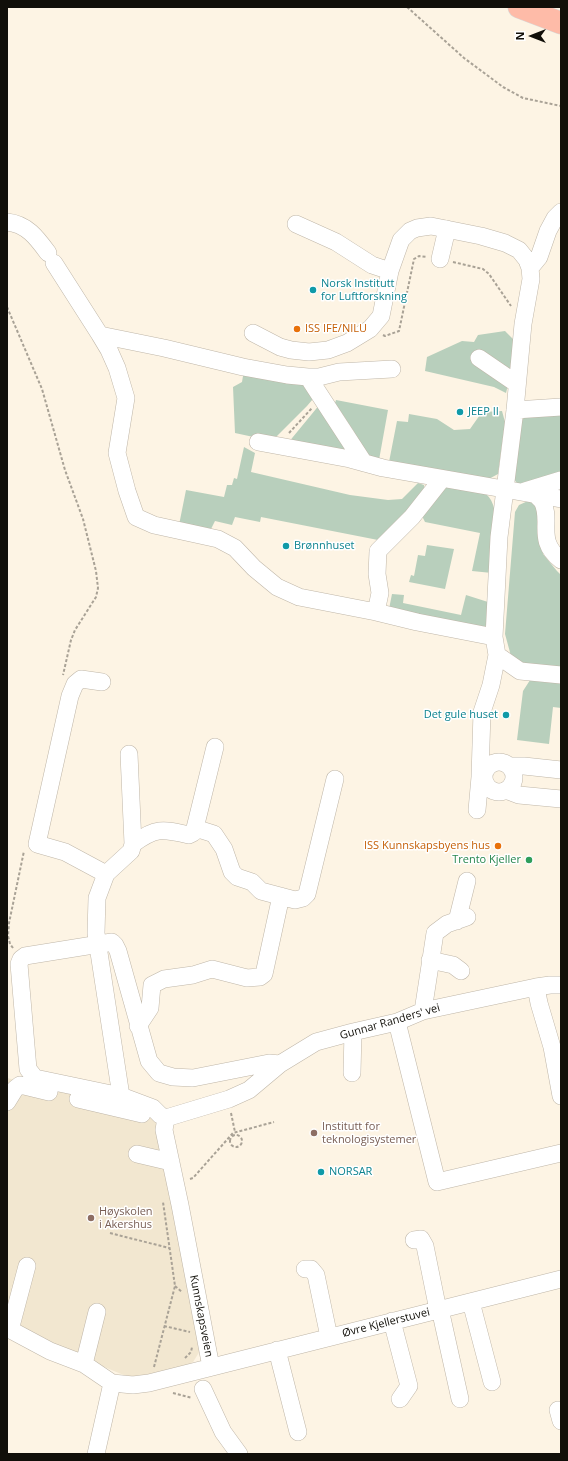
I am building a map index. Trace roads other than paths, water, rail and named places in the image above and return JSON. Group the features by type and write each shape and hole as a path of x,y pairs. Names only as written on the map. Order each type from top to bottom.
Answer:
{"highway":[{"path":"519,7 561,23"}],"street":[{"path":"530,268 539,257 548,231 555,218 561,212"},
{"path":"7,222 14,223 29,230 51,258 100,335 117,368 126,398 117,453 126,491 136,517 154,525 218,539 235,548 254,568 277,587 299,597 494,637"},
{"path":"296,224 336,242 372,265 390,270"},
{"path":"253,333 280,347 309,352 328,350 347,342 370,329 381,316 390,270 401,240 410,231 423,226 432,226 506,243 523,254 530,268 531,279 523,324 515,410 499,537 494,637 497,655 491,685 482,712 482,777 477,810"},
{"path":"440,259 446,229"},
{"path":"100,335 164,348 243,367 287,375 308,377 339,372 392,369"},
{"path":"480,358 517,384"},
{"path":"308,377 364,463"},
{"path":"515,410 561,407"},
{"path":"258,442 442,479 505,488 561,499"},
{"path":"376,612 380,593 377,574 378,551 412,517 442,479"},
{"path":"529,493 532,488 561,480"},
{"path":"529,493 542,501 546,514 545,534 552,554 561,560"},
{"path":"497,655 520,671 561,675"},
{"path":"102,682 81,679 75,684 70,696 37,844 65,852 106,874"},
{"path":"133,844 142,837 158,831 165,830 189,835 193,832 215,747"},
{"path":"121,1096 96,933 97,898 106,874 131,851 133,844 129,754"},
{"path":"482,777 492,764 502,763 509,766 561,770"},
{"path":"482,777 492,790 497,792 506,790 512,784 514,778 513,772 509,766"},
{"path":"195,828 214,834 224,850 232,872 237,877 252,882 261,891 295,900 303,898 306,894 335,779"},
{"path":"506,790 519,795 561,799"},
{"path":"423,1011 435,933 447,924 462,919 467,881"},
{"path":"138,1026 150,1008 152,985 164,979 188,976 212,969 246,978 260,977 264,974 281,896"},
{"path":"163,1116 153,1108 121,1096 35,1078 32,1075 28,1069 18,964 21,959 25,956 112,942 115,945 149,1061 159,1073 173,1077 193,1078 269,1062 280,1064"},
{"path":"430,960 453,965 461,971"},
{"name":"Gunnar Randers' vei","path":"163,1116 228,1099 249,1090 280,1064 316,1042 397,1022 423,1011 536,987 561,985"},
{"path":"536,987 539,1003 552,1047 561,1096"},
{"path":"397,1022 437,1182 561,1153"},
{"path":"352,1073 353,1032"},
{"path":"7,1102 15,1089 20,1085 143,1114 163,1116"},
{"name":"Kunnskapsveien","path":"112,1383 133,1385 151,1375 211,1366 164,1130 163,1116"},
{"path":"137,1154 171,1162"},
{"path":"414,1240 420,1239 426,1246 460,1399"},
{"path":"27,1266 9,1329 63,1357 84,1364 112,1383 96,1454"},
{"path":"306,1269 311,1269 316,1275 329,1337"},
{"name":"Øvre Kjellerstuvei","path":"211,1366 471,1302 560,1284"},
{"path":"471,1302 492,1382"},
{"path":"84,1364 97,1312"},
{"path":"397,1320 421,1390"},
{"path":"397,1320 409,1386 400,1399"},
{"path":"277,1350 298,1432"},
{"path":"206,1397 223,1432 238,1454"}],"place":[{"name":"Norsk Institutt for Luftforskning","path":"313,290"},
{"name":"ISS IFE/NILU","path":"297,329"},
{"name":"JEEP II","path":"460,412"},
{"name":"Brønnhuset","path":"286,546"},
{"name":"Det gule huset","path":"506,715"},
{"name":"ISS Kunnskapsbyens hus","path":"498,846"},
{"name":"Trento Kjeller","path":"529,860"},
{"name":"Institutt for teknologisystemer","path":"314,1133"},
{"name":"NORSAR","path":"321,1172"},
{"name":"Høyskolen i Akershus","path":"91,1218"}]}
